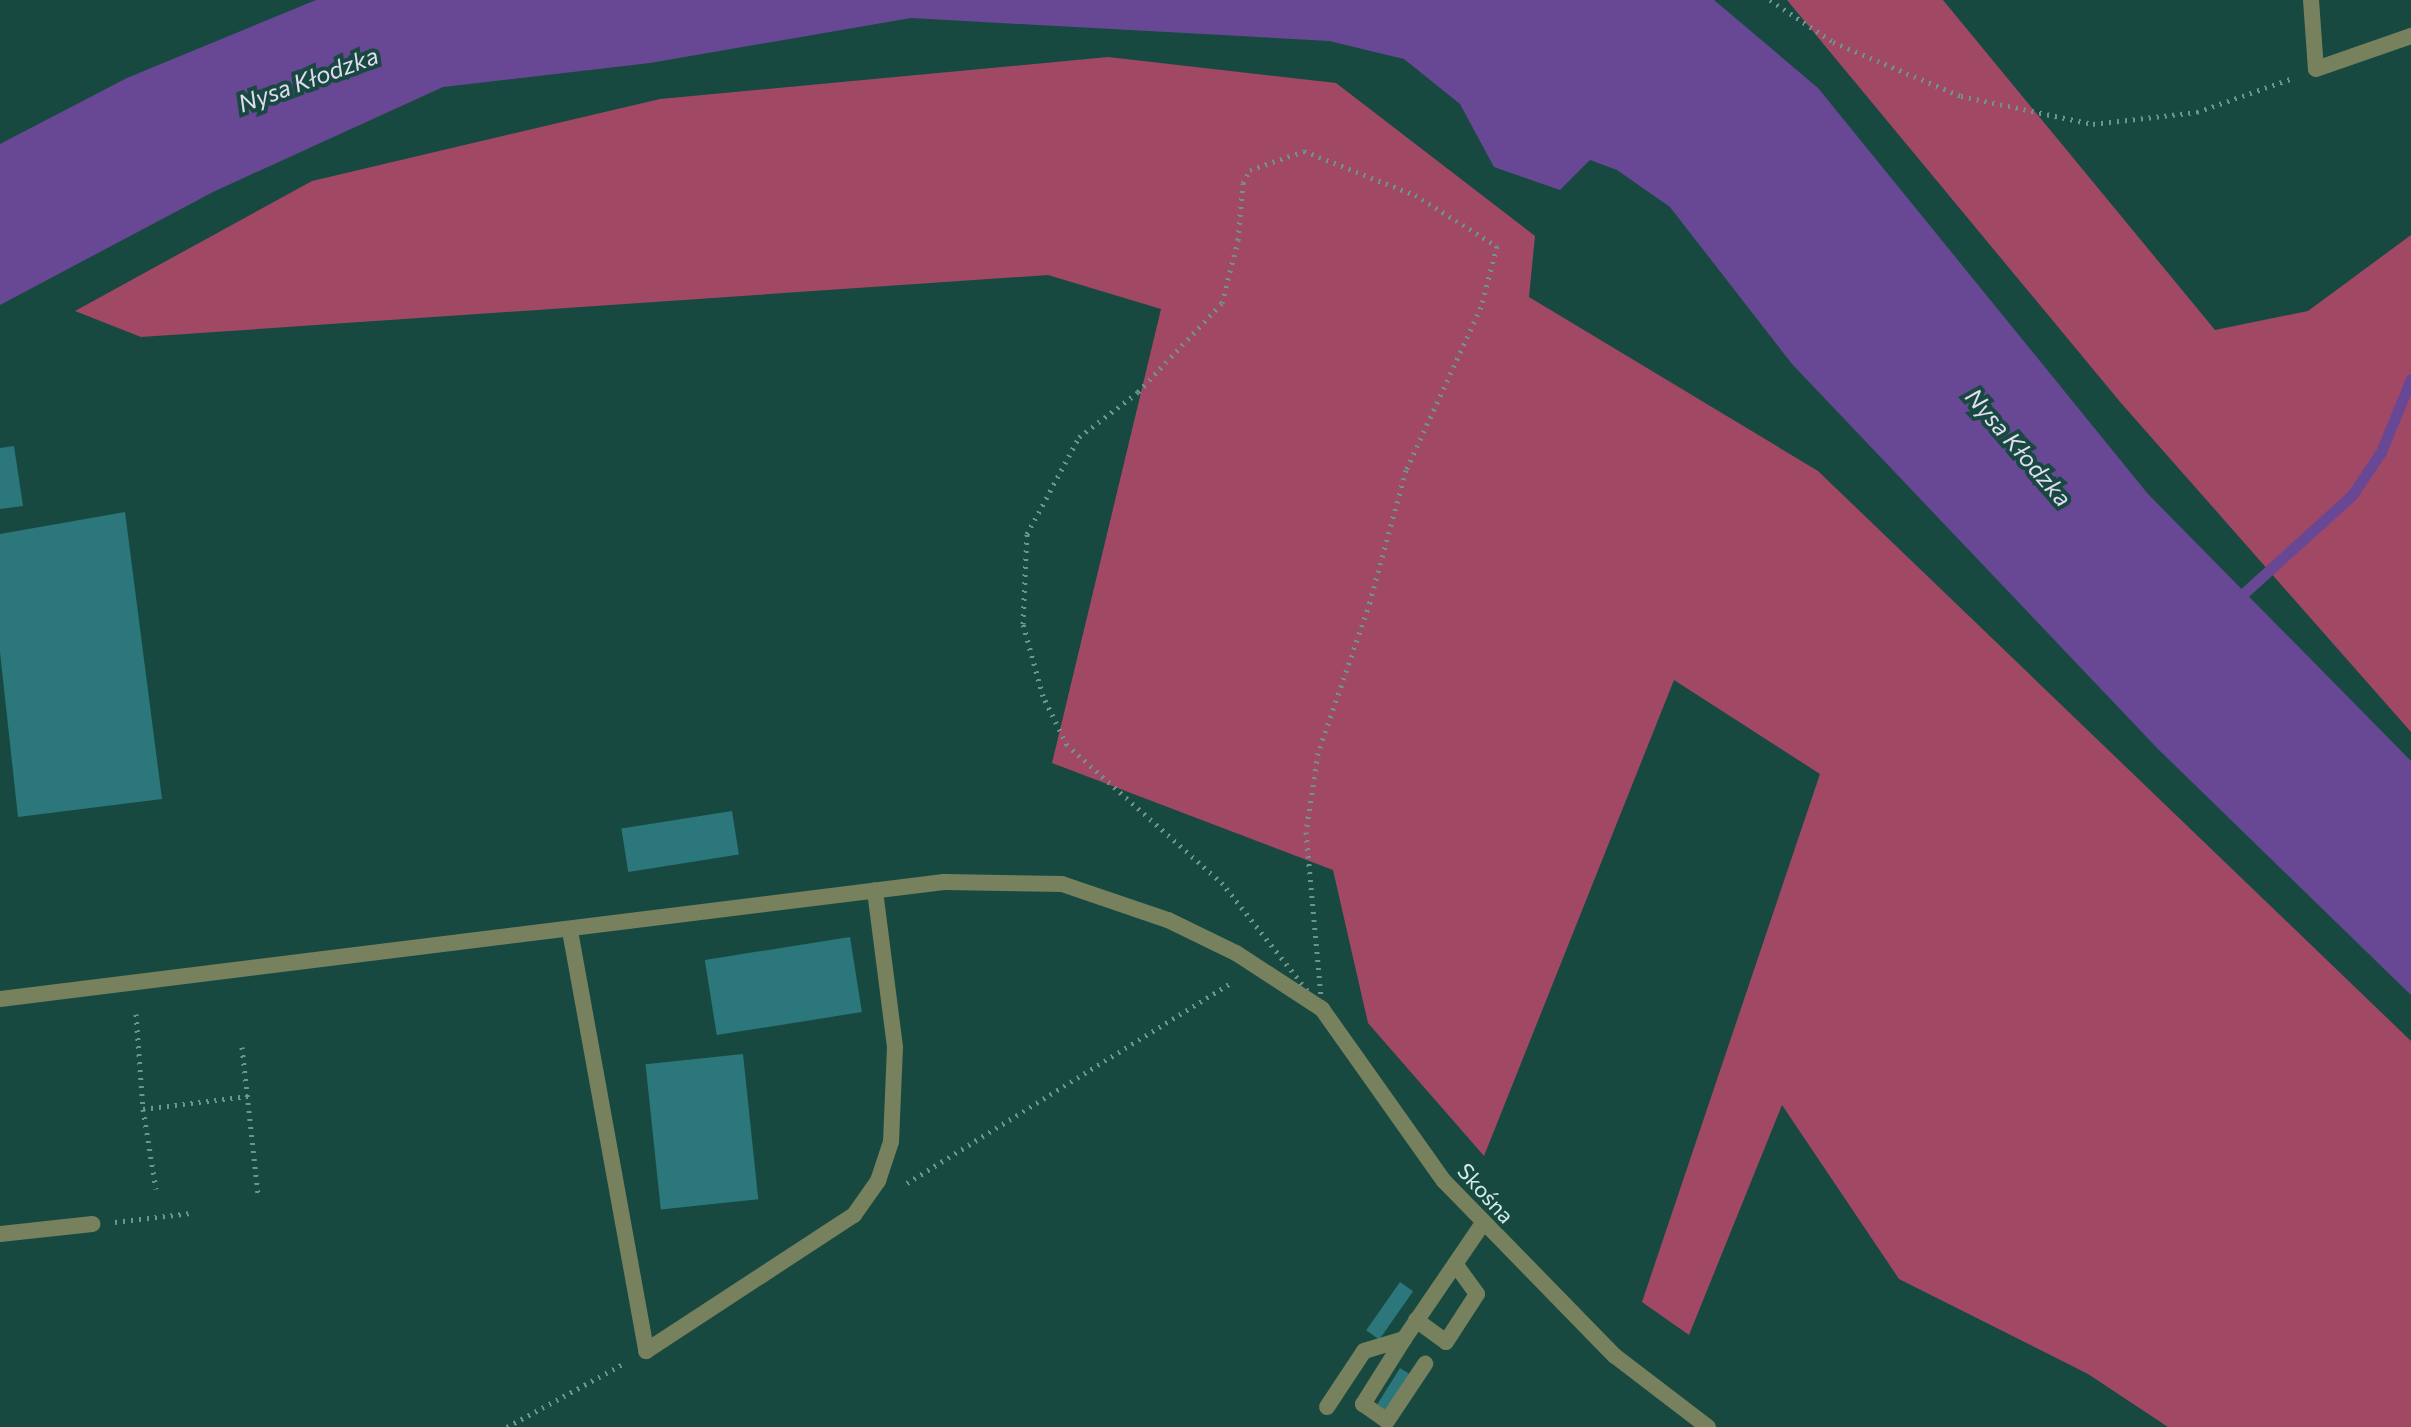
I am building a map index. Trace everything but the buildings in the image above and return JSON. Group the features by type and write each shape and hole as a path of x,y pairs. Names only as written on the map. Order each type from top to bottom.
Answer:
{"street":[{"path":"2311,0 2316,69 2411,36"},
{"name":"Skośna","path":"0,999 570,931 944,882 1062,884 1168,920 1257,967 1322,1009 1444,1181 1615,1356 1708,1427"},
{"path":"570,931 646,1351 854,1215 878,1181 891,1142 895,1047 875,890"},
{"path":"1425,1364 1387,1421 1363,1404 1483,1223"},
{"path":"0,1234 92,1224"},
{"path":"1416,1320 1446,1342 1477,1294 1455,1264"},
{"path":"1327,1407 1364,1351 1404,1339"}],"path":[{"path":"1770,0 1833,42 1961,96 2093,124 2197,112 2316,69"},
{"path":"1304,151 1415,195 1497,246 1481,307 1406,470 1370,602 1318,753 1306,832 1322,1009 1223,884 1067,745 1043,696 1023,624 1027,534 1079,437 1138,392 1222,303 1238,240 1243,183 1250,170 1304,151"},
{"path":"894,1191 1257,967"},
{"path":"136,1014 143,1109 156,1189"},
{"path":"242,1047 258,1195"},
{"path":"143,1109 248,1096"},
{"path":"92,1224 190,1213"},
{"path":"507,1427 646,1351"}],"shaded area":[{"path":"1787,0 1943,0 2215,330 2308,311 2411,235 2411,732 2121,403"},
{"path":"1108,57 1336,83 1535,236 1529,297 1818,471 2411,1041 2411,1427 2168,1427 2088,1374 1899,1279 1782,1105 1689,1335 1642,1302 1820,774 1674,680 1484,1156 1368,1023 1333,870 1052,763 1161,309 1048,275 141,337 75,311 312,181 660,99"}],"water":[{"name":"Nysa Kłodzka","path":"316,0 1714,0 1818,88 2148,494 2411,761 2411,995 2158,749 1792,364 1670,207 1617,170 1590,160 1560,190 1494,167 1460,104 1404,59 1329,41 911,18 650,63 443,87 213,192 0,305 0,144 127,78"}],"waterway":[{"path":"2233,603 2352,495 2381,452 2411,379"}]}
